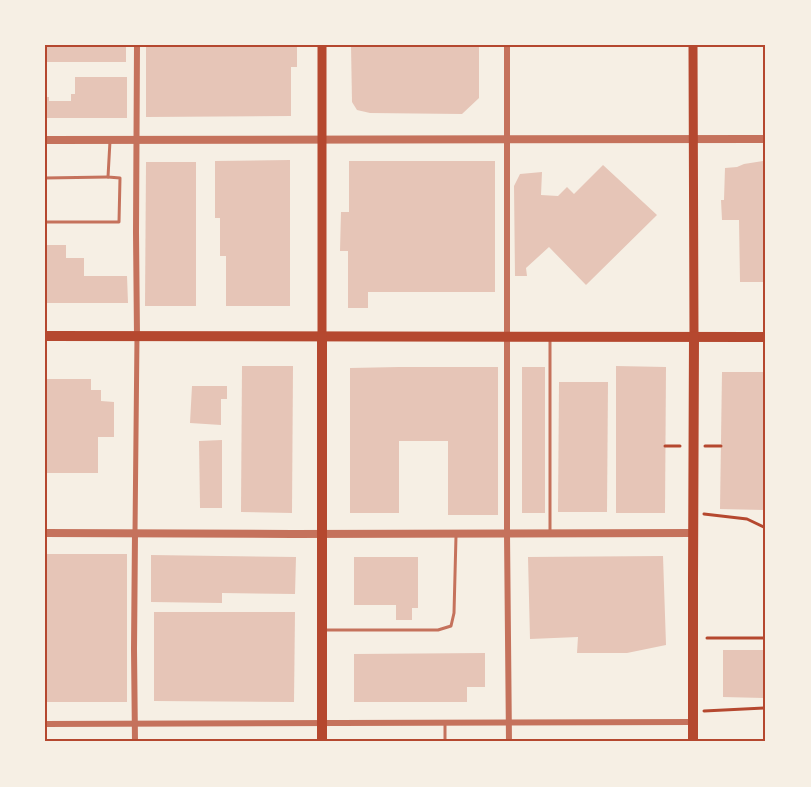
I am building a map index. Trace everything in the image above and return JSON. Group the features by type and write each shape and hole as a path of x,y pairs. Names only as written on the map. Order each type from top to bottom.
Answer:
{"main road":[{"path":"322,45 322,742"},
{"path":"693,45 693,742"},
{"path":"45,336 766,337"}],"street":[{"path":"135,742 137,45"},
{"path":"507,45 509,742"},
{"path":"45,140 766,139"},
{"path":"45,533 693,533"},
{"path":"45,724 509,723 693,717"}],"lane":[{"path":"108,177 110,140"},
{"path":"45,178 120,178 119,222 45,222"},
{"path":"550,337 550,534"},
{"path":"322,630 438,630 451,626 454,613 456,534"},
{"path":"445,723 446,742"}],"path":[{"path":"693,513 747,519 766,528"},
{"path":"693,638 766,638"},
{"path":"693,717 766,708"}],"building":[{"path":"45,45 126,45 126,62 45,62"},
{"path":"146,45 297,45 297,67 291,67 291,116 146,117"},
{"path":"351,45 479,45 479,98 462,114 370,113 357,110 352,102"},
{"path":"75,77 127,77 127,118 45,118 45,97 49,97 49,101 71,101 71,94 75,94"},
{"path":"290,160 290,306 226,306 226,256 220,256 220,218 215,218 215,161"},
{"path":"349,161 495,161 495,292 368,292 368,308 348,308 348,251 340,251 341,212 349,212"},
{"path":"766,161 766,282 740,282 739,220 722,220 721,200 724,200 725,168"},
{"path":"146,162 196,162 196,306 145,306"},
{"path":"603,165 657,215 586,285 549,247 526,268 527,276 515,276 514,186 520,174 542,172 541,195 558,196 567,187 574,194"},
{"path":"45,245 66,245 66,258 84,258 84,276 127,276 128,303 45,303"},
{"path":"242,366 293,366 292,513 241,512"},
{"path":"616,366 666,367 665,513 616,513"},
{"path":"498,367 498,515 448,515 448,441 399,441 399,513 350,513 350,368"},
{"path":"522,367 545,367 545,513 522,513"},
{"path":"722,372 766,372 766,510 720,509"},
{"path":"45,379 91,379 91,390 101,390 101,401 114,402 114,437 98,437 98,473 45,473"},
{"path":"559,382 608,382 607,512 558,512"},
{"path":"192,386 227,386 227,399 221,399 221,425 190,423"},
{"path":"222,440 222,508 200,508 199,441"},
{"path":"45,554 127,554 127,702 45,702"},
{"path":"151,555 296,557 295,594 222,593 222,603 151,602"},
{"path":"663,556 666,645 627,653 577,653 578,637 530,639 528,557"},
{"path":"354,557 418,557 418,608 412,608 412,620 396,620 396,605 354,605"},
{"path":"154,612 295,612 294,702 154,701"},
{"path":"723,650 766,650 766,698 723,697"},
{"path":"485,653 485,687 467,687 467,702 354,702 354,654"}]}
